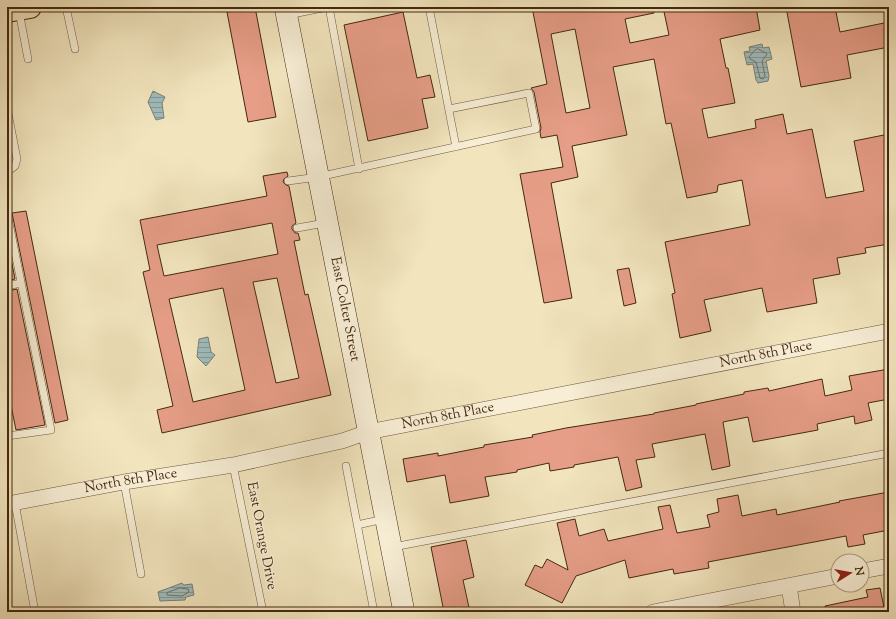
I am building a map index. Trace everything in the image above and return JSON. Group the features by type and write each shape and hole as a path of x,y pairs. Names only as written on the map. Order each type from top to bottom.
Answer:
{"street":[{"name":"East Colter Street","path":"286,11 404,612"},
{"name":"North 8th Place","path":"11,504 124,482 233,465 342,441 368,432 889,331"},
{"path":"870,570 889,566"},
{"path":"653,612 830,578"},
{"path":"789,586 793,612"}],"lane":[{"path":"66,7 75,49"},
{"path":"286,11 328,7 359,168"},
{"path":"429,7 456,147"},
{"path":"18,9 28,59"},
{"path":"288,181 318,178 536,129 529,93 449,110"},
{"path":"7,108 17,159 15,166 7,172"},
{"path":"7,213 51,430 7,435"},
{"path":"297,228 327,222"},
{"path":"7,286 21,283"},
{"path":"391,547 889,453"},
{"name":"East Orange Drive","path":"233,465 263,612"},
{"path":"346,466 374,612"},
{"path":"124,482 141,574"},
{"path":"11,504 35,612"},
{"path":"357,524 385,519"}],"water":[{"path":"762,44 763,48 769,47 772,59 766,61 769,76 768,81 758,83 753,64 747,65 744,52 750,51 749,47"},
{"path":"153,91 165,97 162,103 164,118 156,120 148,102"},
{"path":"208,337 211,352 215,355 206,366 197,357 199,339"},
{"path":"182,583 184,585 192,584 194,595 186,597 185,600 160,601 158,592"}],"building":[{"path":"255,7 276,117 248,122 227,12"},
{"path":"532,7 653,7 654,13 625,19 630,43 669,35 663,7 756,7 760,30 720,39 735,103 702,109 708,138 756,128 755,120 783,114 787,134 812,129 826,198 864,191 854,141 889,134 889,244 865,248 866,253 837,258 840,274 813,279 817,303 767,312 762,288 704,300 711,331 680,338 672,294 675,293 665,242 750,225 742,180 718,185 717,192 687,198 671,123 666,124 654,59 613,67 627,135 572,146 578,177 551,183 572,298 544,303 520,174 563,167 557,135 541,138 541,128 534,92 531,88 547,84","holes":["575,29 590,108 566,113 551,34"]},
{"path":"786,7 835,7 840,32 889,22 889,47 847,55 851,78 801,87"},
{"path":"403,12 417,78 430,75 435,97 422,99 428,128 368,141 344,25"},
{"path":"287,172 288,176 283,182 289,186 296,223 292,226 292,229 295,233 298,233 300,240 294,241 305,295 308,294 331,395 162,433 157,410 173,406 143,272 150,270 140,220 267,196 263,176","holes":["272,223 278,254 164,276 157,245","277,278 299,378 276,383 253,282","223,288 245,390 193,402 169,299"]},
{"path":"26,211 68,420 55,423 12,213"},
{"path":"7,238 15,279 7,281"},
{"path":"629,268 636,303 624,306 617,270"},
{"path":"17,289 45,425 16,430 7,386 7,291"},
{"path":"889,369 889,399 868,403 872,420 855,424 854,416 817,424 818,430 753,442 748,417 723,422 730,466 712,470 705,434 652,444 655,457 636,460 642,487 626,491 618,457 550,471 549,463 517,470 517,472 485,477 489,496 450,503 445,475 407,482 403,459 438,453 438,456 484,447 484,445 533,437 532,435 566,428 654,414 744,394 744,392 768,388 769,391 822,379 825,396 852,390 849,376"},
{"path":"889,492 889,530 863,535 865,544 848,547 846,536 708,562 709,568 674,574 673,569 629,578 625,560 576,576 562,603 525,585 535,565 542,568 547,559 568,570 557,523 575,519 579,536 604,529 608,541 663,529 658,507 670,505 677,533 710,527 707,515 719,512 717,499 738,495 742,516 776,509 777,515 840,502 839,501"},
{"path":"466,540 474,577 463,580 470,612 444,612 431,547"},
{"path":"880,588 885,612 826,612 825,606 868,597 867,593 870,593 870,589"}]}
